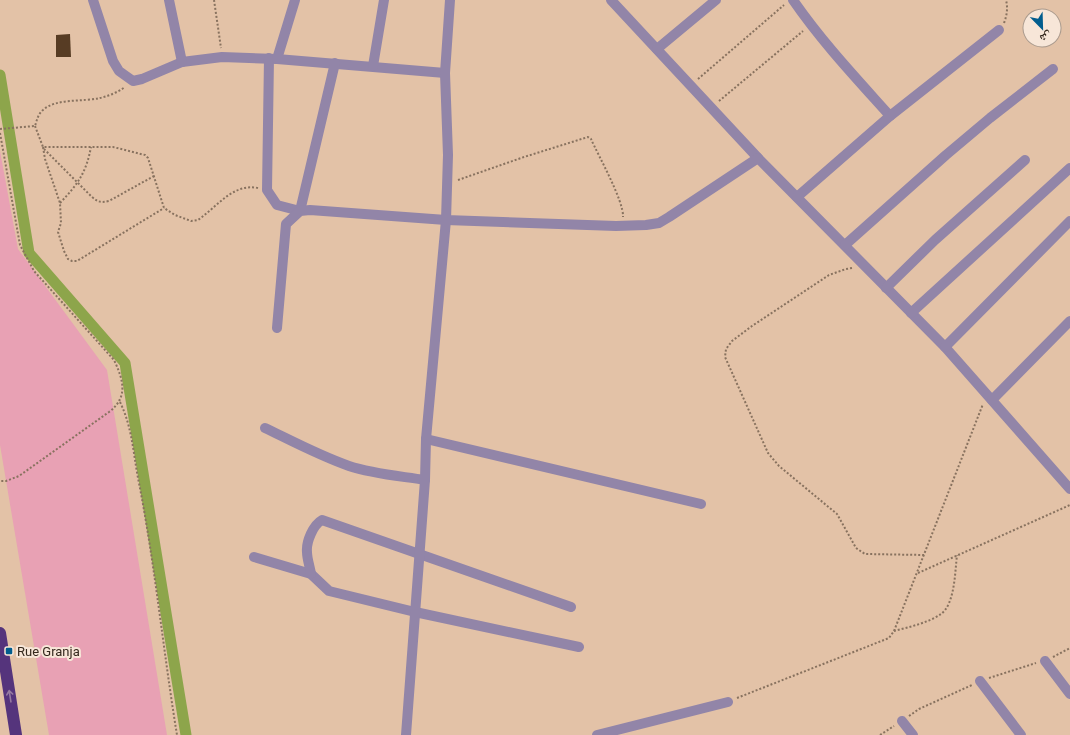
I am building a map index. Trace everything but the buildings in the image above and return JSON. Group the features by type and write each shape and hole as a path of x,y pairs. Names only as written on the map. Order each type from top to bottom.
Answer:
{"highway":[{"path":"0,633 16,735"}],"street":[{"path":"93,0 113,61 120,71 133,81 142,79 182,62 222,57 273,58 446,73"},
{"path":"169,0 182,62"},
{"path":"295,0 273,58 267,190 278,205 300,211 310,210 446,220 622,226 646,225 659,223 669,218 758,158"},
{"path":"373,66 384,0"},
{"path":"406,735 418,554 425,480 426,439 446,220 446,73 450,0"},
{"path":"611,0 758,158 945,347 1070,489"},
{"path":"657,48 716,0"},
{"path":"793,0 810,25 890,116"},
{"path":"797,197 890,116 999,30"},
{"path":"277,328 286,224 300,211 336,63"},
{"path":"845,245 946,155 990,118 1053,69"},
{"path":"886,288 935,240 1025,160"},
{"path":"911,313 1070,168"},
{"path":"945,347 1070,221"},
{"path":"990,397 1070,321"},
{"path":"264,428 326,457 350,466 378,473 425,480"},
{"path":"426,439 701,504"},
{"path":"311,574 306,550 312,531 322,520 571,607"},
{"path":"254,558 311,574 329,591 415,612 579,647"},
{"path":"1045,660 1070,694"},
{"path":"980,681 1021,735"},
{"path":"597,735 728,702"},
{"path":"902,721 914,735"}],"path":[{"path":"214,0 222,57"},
{"path":"691,86 789,0"},
{"path":"999,30 1006,16 1008,5 1006,0"},
{"path":"712,107 810,25"},
{"path":"133,81 121,90 110,95 99,98 54,104 44,109 39,114 35,126 60,203 61,219 58,232 64,251 68,259 77,261 164,208"},
{"path":"0,129 35,126"},
{"path":"0,133 20,245 23,252 34,272 114,360 122,381 120,402 109,412 19,476 0,481"},
{"path":"447,184 524,157 588,137 591,138 620,200 623,213 622,226"},
{"path":"60,203 84,174 91,147"},
{"path":"43,148 113,147 142,153 148,158 164,208 175,215 191,221 198,220 233,191 241,188 253,187 267,190"},
{"path":"43,148 92,197 99,202 109,202 154,176"},
{"path":"865,266 846,269 829,275 732,341 726,349 725,357 768,453 780,466 837,514 856,548 865,554 924,555"},
{"path":"728,702 889,638 894,632 924,555 990,397"},
{"path":"120,402 127,416 131,432 142,496 177,735"},
{"path":"917,574 1070,505"},
{"path":"894,632 933,618 942,613 948,605 952,594 957,555"}],"shaded area":[{"path":"0,151 18,249 107,370 167,735 49,735 0,445"}],"waterway":[{"path":"0,75 29,253 125,363 186,735"}],"place":[{"name":"Rue Granja","path":"9,651"}]}
